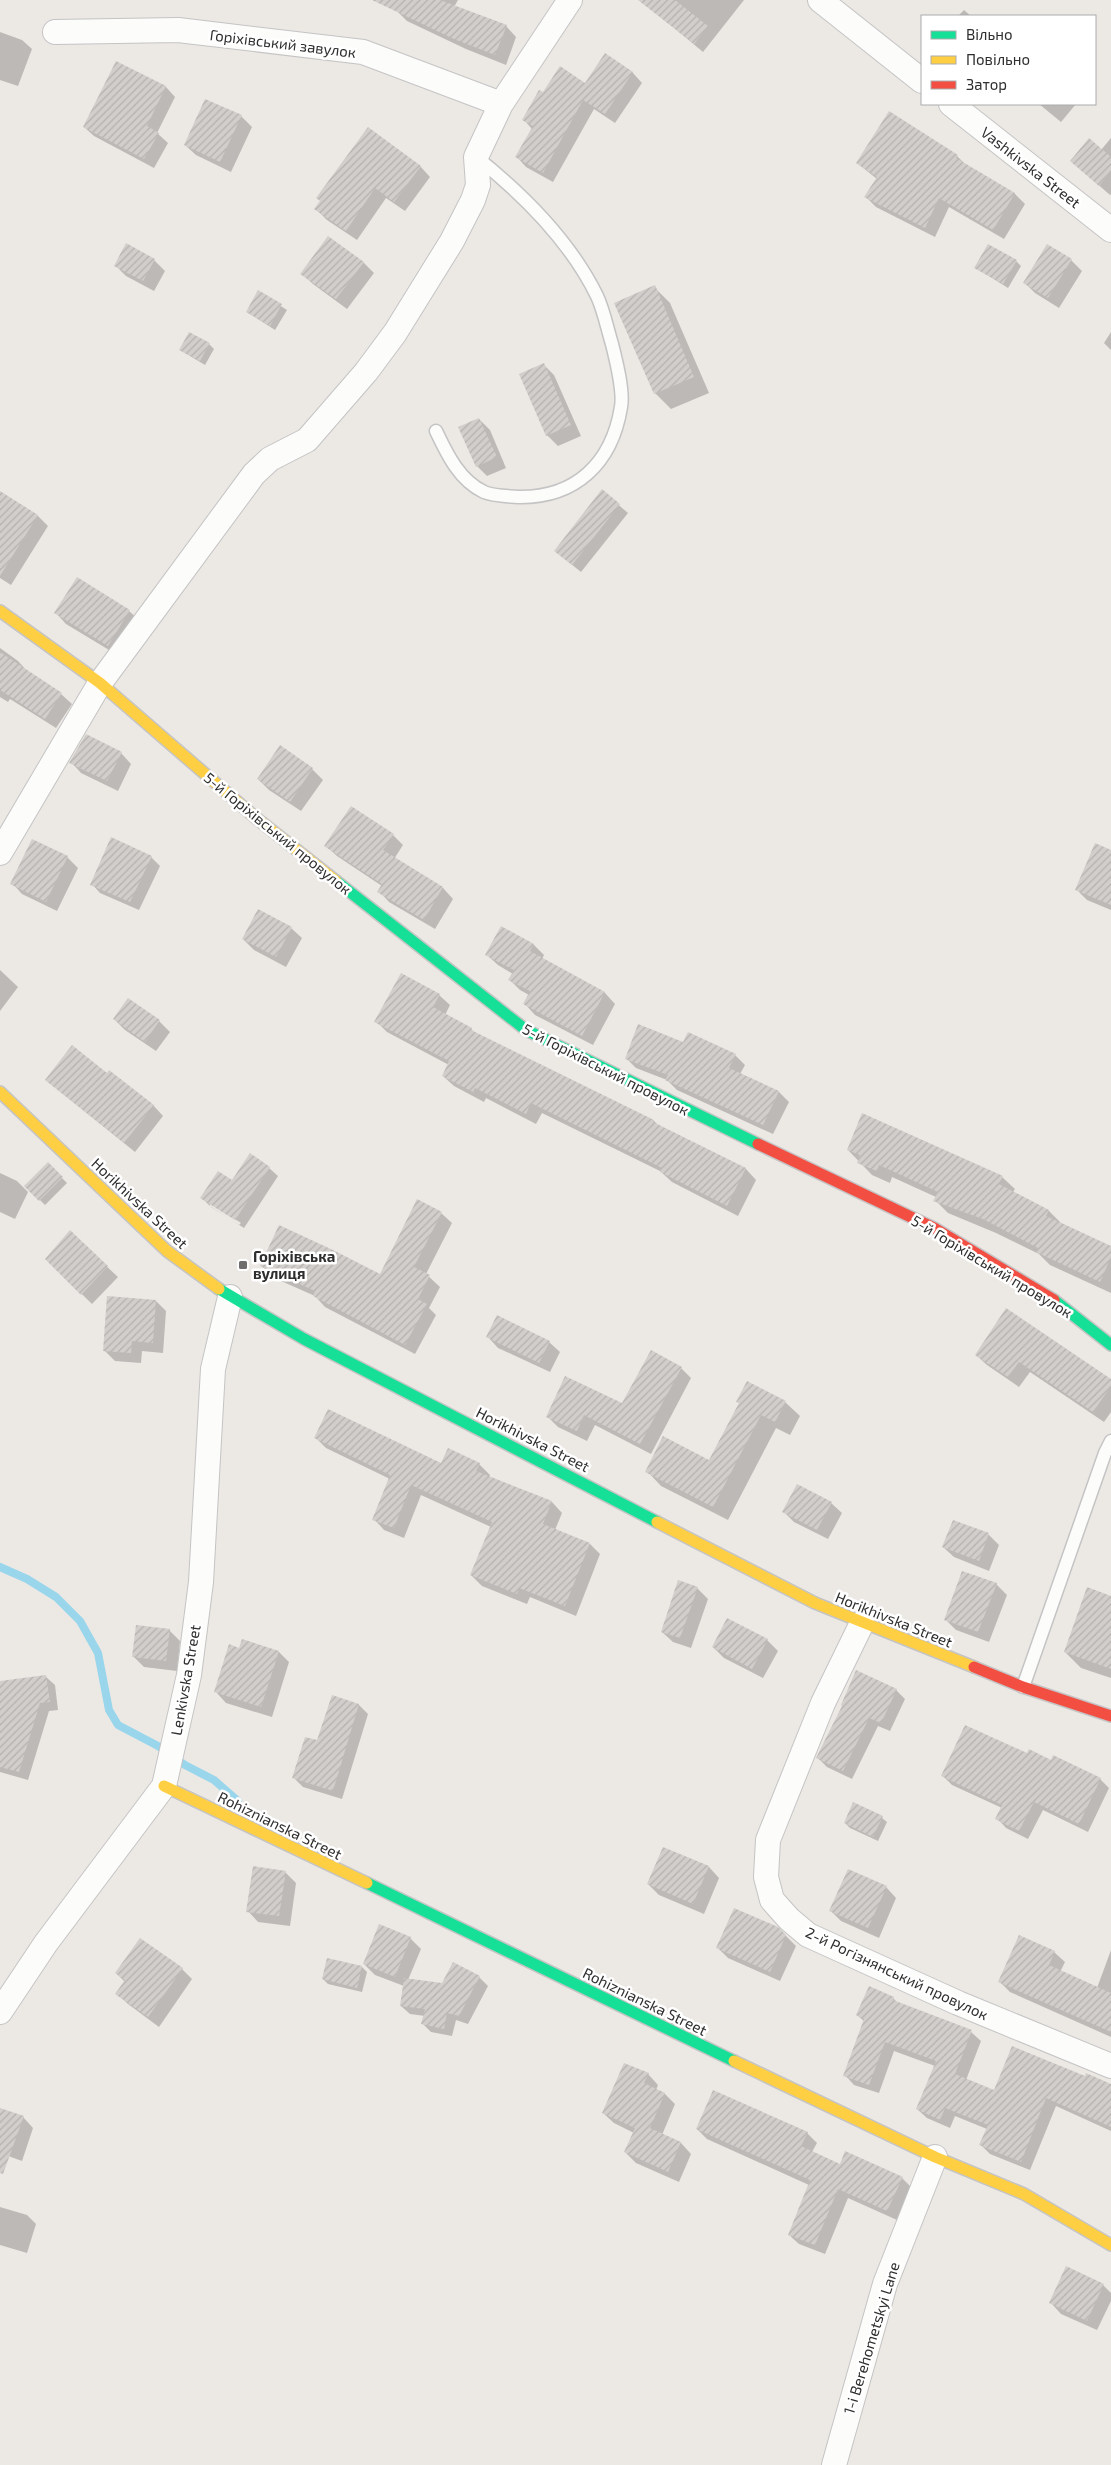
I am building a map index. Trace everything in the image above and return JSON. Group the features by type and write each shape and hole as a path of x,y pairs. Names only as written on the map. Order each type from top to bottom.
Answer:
{"street":[{"path":"0,853 100,683 254,474 270,459 307,440 366,372 395,333 452,241 474,200 478,185 476,157 502,104 570,0"},
{"path":"820,0 921,80"},
{"name":"Горіхівський завулок","path":"55,32 178,30 363,52 502,104"},
{"name":"Vashkivska Street","path":"952,105 1111,230"},
{"name":"5-й Горіхівський провулок","path":"0,611 100,683 256,818 526,1030 644,1090 934,1228 1064,1306 1111,1345"},
{"name":"Horikhivska Street","path":"0,1092 167,1252 230,1297 304,1339 815,1603 1023,1687 1111,1716"},
{"name":"Lenkivska Street","path":"0,2012 46,1942 164,1786 189,1675 201,1582 214,1369 230,1297"},
{"name":"2-й Рогізнянський провулок","path":"862,1623 823,1703 768,1840 766,1877 772,1900 789,1919 808,1935 958,2003 1111,2066"},
{"name":"Rohiznianska Street","path":"164,1786 935,2157 1024,2194 1111,2245"},
{"name":"1-i Berehometskyi Lane","path":"834,2465 885,2284 935,2157"}],"lane":[{"path":"436,431 452,464 485,492 508,496 532,497 577,483 594,469 612,443 622,405 616,360 598,297 561,239 512,185 476,157"},
{"path":"1023,1687 1105,1453 1111,1441"}],"building":[{"path":"372,0 440,0 507,25 495,55 454,39"},
{"path":"638,0 675,0 708,26 694,44"},
{"path":"605,53 633,72 605,114 583,100 543,173 515,157 533,126 522,120 539,90 543,92 560,66 585,83"},
{"path":"116,61 166,86 147,126 159,133 144,159 83,127"},
{"path":"205,99 242,115 220,162 184,145"},
{"path":"889,111 958,155 956,158 1015,193 993,230 939,198 925,228 864,197 877,177 856,163"},
{"path":"368,127 421,166 394,202 375,188 346,231 314,209 320,201 316,198"},
{"path":"1089,138 1111,157 1111,171 1099,186 1070,161"},
{"path":"328,236 364,262 336,299 300,274"},
{"path":"126,243 155,259 143,281 114,266"},
{"path":"988,244 1017,260 1003,284 974,268"},
{"path":"1047,244 1072,259 1048,298 1023,283"},
{"path":"655,285 694,377 654,394 614,303"},
{"path":"258,290 282,304 270,326 246,312"},
{"path":"189,332 210,343 200,361 179,350"},
{"path":"544,363 571,425 546,436 519,374"},
{"path":"479,418 497,457 476,467 458,427"},
{"path":"602,489 620,504 572,565 554,551"},
{"path":"0,491 38,515 0,576"},
{"path":"77,577 130,610 108,646 54,613"},
{"path":"0,652 62,693 45,719 0,690"},
{"path":"86,734 122,752 107,781 69,763"},
{"path":"280,745 313,768 290,802 257,779"},
{"path":"351,806 394,834 383,850 443,887 424,920 377,892 382,884 324,846"},
{"path":"111,837 152,856 130,902 90,885"},
{"path":"32,839 68,856 46,902 10,884"},
{"path":"1095,843 1111,850 1111,905 1075,890"},
{"path":"258,909 292,927 276,957 242,939"},
{"path":"501,926 534,944 530,951 605,992 582,1036 523,1004 530,991 508,980 514,970 485,955"},
{"path":"401,973 440,994 433,1007 472,1028 471,1030 654,1120 653,1122 746,1168 727,1206 660,1172 662,1168 531,1103 526,1114 475,1088 473,1092 442,1076 449,1061 374,1022"},
{"path":"128,998 160,1020 145,1042 113,1019"},
{"path":"638,1024 683,1042 688,1032 736,1054 729,1068 779,1091 763,1125 665,1080 668,1075 625,1059"},
{"path":"72,1045 107,1073 109,1070 154,1105 124,1143 45,1080"},
{"path":"862,1113 1003,1176 999,1184 1049,1210 1046,1216 1111,1246 1111,1257 1100,1282 1036,1252 1038,1248 983,1219 933,1201 938,1192 879,1165 877,1171 857,1163 860,1155 847,1150"},
{"path":"250,1153 270,1167 235,1220 200,1198 218,1171 232,1180"},
{"path":"48,1162 63,1177 39,1201 24,1186"},
{"path":"417,1199 442,1212 414,1267 430,1275 418,1299 427,1304 405,1345 313,1296 315,1291 260,1266 279,1225 380,1274"},
{"path":"70,1230 108,1266 81,1295 45,1259"},
{"path":"107,1296 156,1300 153,1343 132,1341 131,1353 103,1351"},
{"path":"1006,1308 1111,1379 1111,1386 1093,1412 1019,1362 1008,1377 975,1355"},
{"path":"497,1315 550,1341 539,1363 486,1337"},
{"path":"651,1350 682,1367 640,1444 584,1415 577,1431 546,1417 565,1376 622,1403"},
{"path":"747,1381 786,1401 775,1422 761,1415 713,1507 645,1472 663,1436 709,1460 739,1403 736,1402"},
{"path":"328,1409 441,1463 448,1448 480,1463 476,1471 552,1501 543,1524 590,1543 565,1606 519,1588 517,1594 470,1575 492,1522 411,1485 394,1528 372,1520 390,1475 314,1438"},
{"path":"797,1484 832,1502 817,1530 782,1512"},
{"path":"953,1520 989,1533 979,1561 942,1547"},
{"path":"962,1571 997,1583 978,1632 944,1620"},
{"path":"678,1580 698,1587 680,1638 661,1632"},
{"path":"1087,1587 1111,1596 1111,1669 1064,1652"},
{"path":"727,1618 768,1639 752,1669 712,1647"},
{"path":"136,1625 170,1629 166,1661 132,1657"},
{"path":"242,1639 279,1651 261,1707 214,1692 229,1644 239,1648"},
{"path":"856,1670 897,1689 881,1723 869,1718 843,1771 816,1758 842,1706"},
{"path":"46,1675 50,1702 40,1703 19,1772 0,1767 0,1681"},
{"path":"332,1695 359,1704 333,1791 292,1778 305,1737 317,1740"},
{"path":"965,1725 1027,1753 1029,1749 1051,1760 1053,1755 1101,1778 1079,1824 1034,1802 1019,1831 995,1819 1002,1805 941,1776"},
{"path":"853,1802 883,1816 873,1837 844,1823"},
{"path":"663,1847 709,1866 693,1904 647,1884"},
{"path":"253,1866 286,1871 279,1916 246,1912"},
{"path":"848,1869 887,1886 868,1928 829,1911"},
{"path":"734,1908 778,1927 786,1935 770,1972 716,1948"},
{"path":"379,1924 411,1937 395,1977 363,1964"},
{"path":"1019,1935 1055,1951 1049,1965 1111,1993 1111,2032 998,1982"},
{"path":"140,1938 183,1968 148,2017 115,1994 125,1980 115,1973"},
{"path":"327,1958 362,1966 357,1988 322,1979"},
{"path":"453,1962 480,1976 459,2016 447,2013 444,2029 421,2024 425,2009 400,2006 404,1978 442,1983"},
{"path":"869,1986 894,1997 893,2000 972,2030 955,2074 994,2090 1012,2046 1085,2076 1086,2073 1111,2084 1111,2127 1046,2098 1021,2162 979,2145 988,2125 945,2108 940,2120 916,2109 936,2061 885,2042 869,2085 843,2076 864,2019 856,2015"},
{"path":"624,2063 649,2073 644,2083 665,2093 650,2128 681,2142 668,2172 624,2152 635,2128 602,2113"},
{"path":"713,2090 808,2132 801,2146 840,2164 845,2151 903,2177 887,2211 838,2189 815,2245 788,2235 810,2180 696,2129"},
{"path":"0,2108 24,2116 3,2174 0,2173"},
{"path":"1066,2266 1104,2284 1087,2321 1049,2303"}],"waterway":[{"path":"0,1567 27,1579 56,1597 80,1621 98,1653 109,1710 118,1725 158,1746 185,1765 214,1780 238,1801"}],"traffic: fast":[{"path":"336,881 526,1030 758,1144"},
{"path":"219,1289 304,1339 657,1522"},
{"path":"1054,1300 1111,1345"},
{"path":"367,1883 734,2061"}],"traffic: slow":[{"path":"0,611 100,683 256,818 336,881"},
{"path":"0,1092 167,1251 219,1289"},
{"path":"657,1522 815,1603 974,1667"},
{"path":"164,1786 367,1883"},
{"path":"734,2061 935,2157 1024,2194 1111,2245"}],"traffic: jam":[{"path":"758,1144 934,1228 1054,1300"},
{"path":"974,1667 1023,1687 1111,1716"}],"place":[{"name":"Горіхівська вулиця","path":"243,1265"}]}
